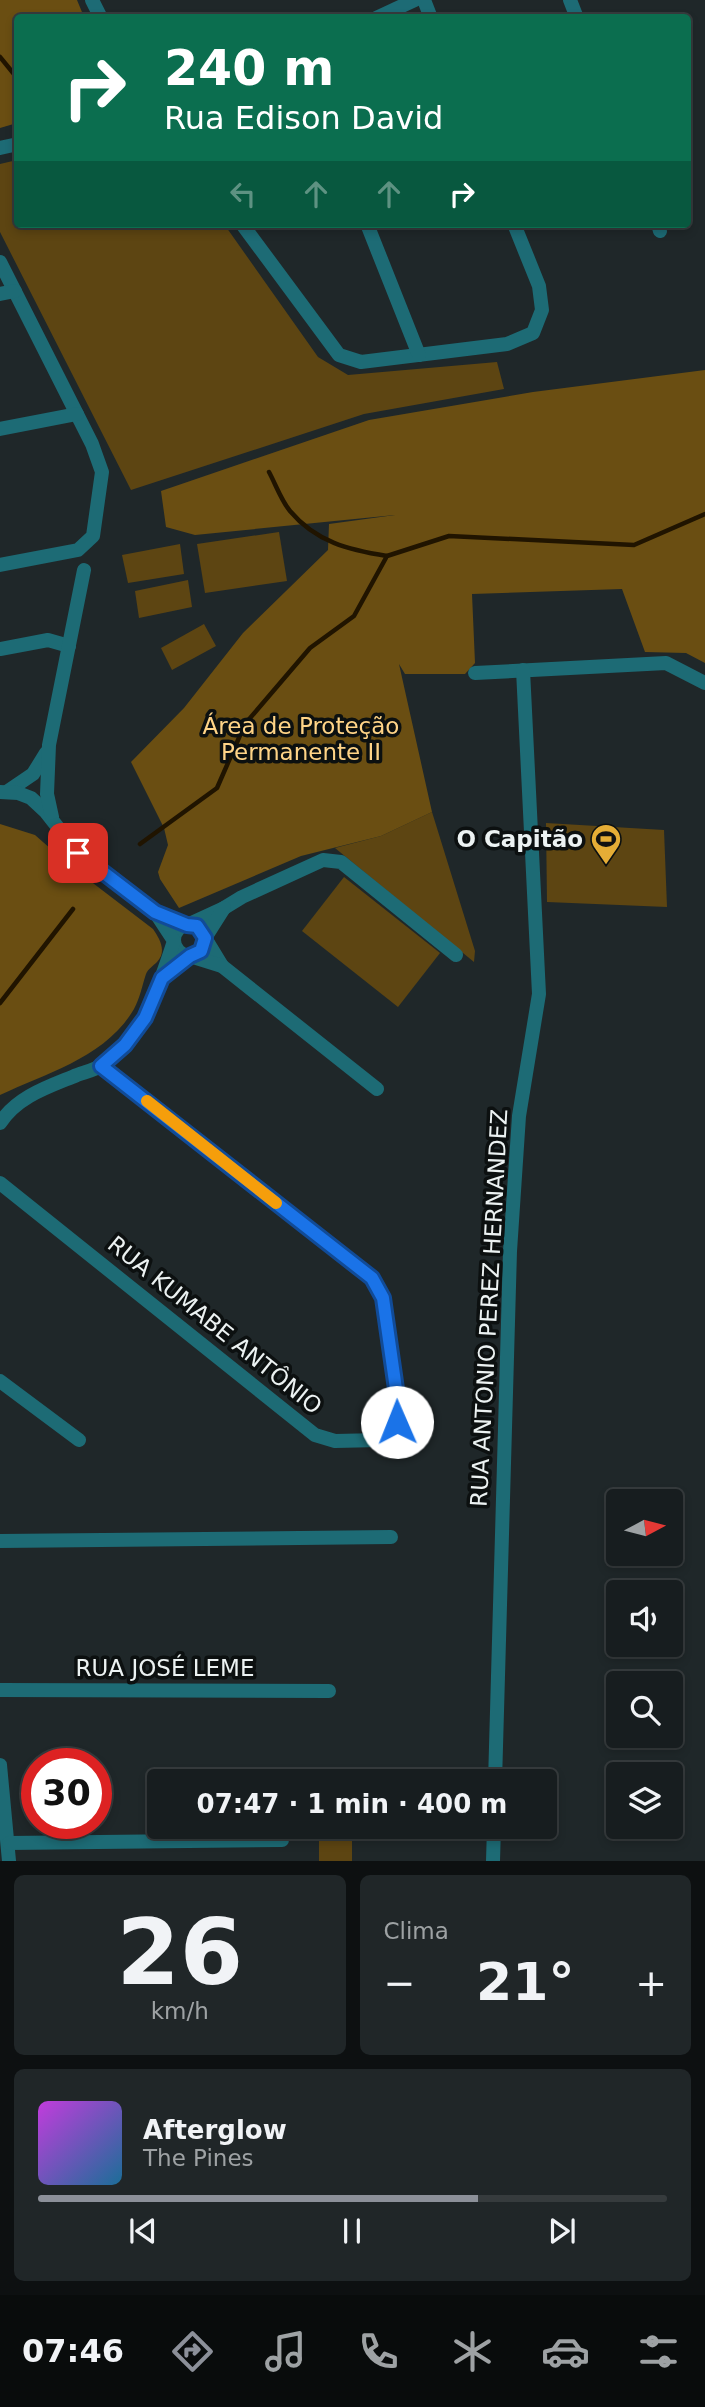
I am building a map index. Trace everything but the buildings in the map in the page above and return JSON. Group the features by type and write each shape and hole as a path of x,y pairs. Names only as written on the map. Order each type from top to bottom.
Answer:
{"street":[{"path":"385,14 415,0"},
{"path":"245,228 338,355 361,362 507,344 533,333 542,310 539,286 516,228"},
{"path":"369,228 419,355"},
{"path":"0,262 7,292 77,414 102,472 93,536 78,550 0,565"},
{"path":"0,429 77,414"},
{"path":"55,825 47,790 49,745 84,570"},
{"path":"0,649 48,640 69,646"},
{"path":"475,673 666,663 705,683"},
{"name":"RUA ANTONIO PEREZ HERNANDEZ","path":"495,1769 510,1251 519,1116 539,994 523,670"},
{"path":"4,792 33,774 43,761 49,745"},
{"path":"4,792 43,798 47,790"},
{"path":"32,798 78,853 155,912 187,925 197,926 222,967"},
{"path":"0,1123 9,1110 23,1098 101,1066 125,1045 145,1018 178,929 323,860 341,862 456,955"},
{"path":"162,978 190,956 201,951 205,938 224,908"},
{"path":"155,912 179,951 222,967 377,1089"},
{"name":"RUA KUMABE ANTÔNIO","path":"0,1183 315,1435 335,1441 380,1440 391,1434 397,1422 398,1403 383,1298 372,1278 101,1066"},
{"path":"0,1200 14,1199 24,1202"},
{"path":"0,1381 79,1440"},
{"path":"0,1541 391,1537"},
{"name":"RUA JOSÉ LEME","path":"0,1690 329,1691"},
{"path":"0,1765 9,1861"},
{"path":"493,1861 494,1839"},
{"path":"9,1843 282,1840"}],"shaded area":[{"path":"14,161 14,228 227,228 318,357 348,375 497,362 504,389 364,414 131,490 0,232 0,164"},
{"path":"279,532 287,581 205,593 197,544"},
{"path":"180,544 184,574 128,583 122,555"},
{"path":"188,580 192,607 139,618 135,591"},
{"path":"204,624 216,646 172,670 161,648"},
{"path":"432,812 475,951 474,962 335,848 381,836"},
{"name":"O Capitão","path":"546,823 664,830 667,907 547,902"},
{"path":"344,877 440,953 398,1007 302,931"},
{"path":"319,1839 352,1839 352,1861 319,1861"}],"green space":[{"path":"0,0 77,0 83,14 14,14 14,124 0,128"},
{"name":"Área de Proteção Permanente II","path":"705,370 705,663 686,653 645,652 622,589 472,594 475,663 465,674 405,674 399,664 432,812 381,836 301,856 179,908 158,872 168,845 164,828 131,762 184,708 243,633 328,550 329,524 395,515 195,535 166,527 161,491 369,420 533,392"},
{"path":"0,824 35,835 68,864 153,929 160,941 162,954 146,974 134,1009 108,1040 74,1062 0,1095"}],"waterway":[{"path":"0,57 14,74"},
{"path":"269,472 287,507 311,530 334,543 387,556"},
{"path":"140,844 217,788 245,724 310,648 354,616 387,556 449,536 634,545 705,514"},
{"path":"0,1003 73,909"}],"slow traffic":[{"path":"147,1101 276,1203"}],"place":[{"name":"O Capitão","path":"606,866"}],"route":[{"path":"78,853 155,912 187,925 197,926 205,938 201,951 190,956 162,978 145,1018 125,1045 101,1066 372,1278 383,1298 398,1403 397,1422"}]}
